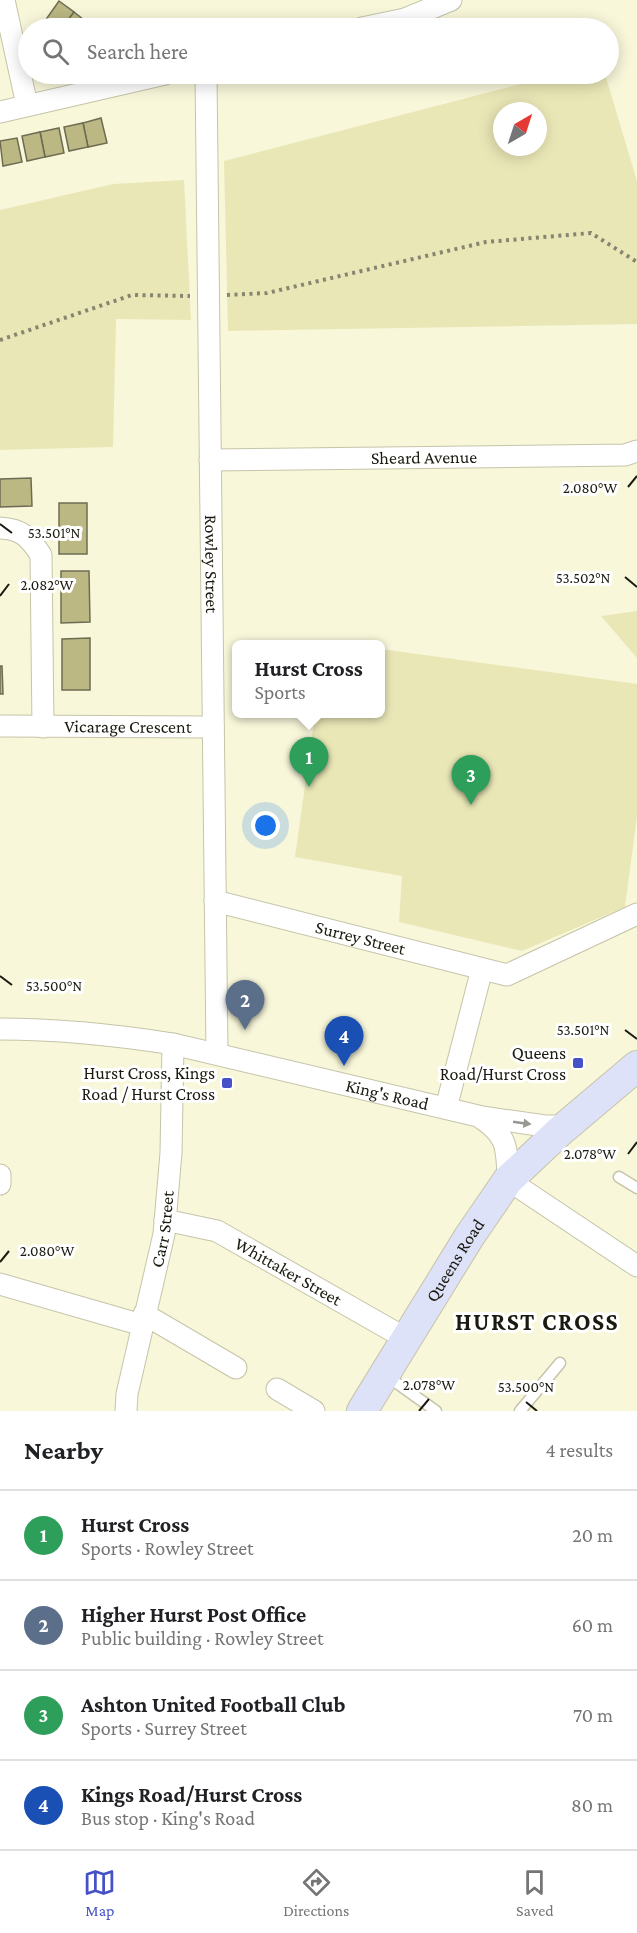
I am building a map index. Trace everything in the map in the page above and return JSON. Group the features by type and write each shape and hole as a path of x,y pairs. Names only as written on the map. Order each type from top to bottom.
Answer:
{"main road":[{"name":"Queens Road","path":"362,1411 405,1338 508,1180 566,1126 637,1066"}],"street":[{"path":"4,0 18,64"},
{"path":"407,18 451,0"},
{"path":"22,84 27,105"},
{"path":"0,112 120,84"},
{"name":"Rowley Street","path":"206,84 217,1054"},
{"name":"Sheard Avenue","path":"210,460 625,455 637,451"},
{"name":"Vicarage Crescent","path":"0,528 14,528 26,535 41,555 43,727"},
{"name":"Vicarage Crescent","path":"0,726 213,727"},
{"name":"Surrey Street","path":"215,901 507,975 637,914"},
{"path":"446,1108 482,969"},
{"name":"King's Road","path":"0,1029 36,1029 174,1044 478,1116 492,1125 507,1149 508,1180"},
{"name":"Carr Street","path":"126,1411 126,1394 164,1234 171,1153 174,1044"},
{"path":"478,1116 545,1126 566,1126"},
{"path":"0,1175 0,1184"},
{"path":"508,1180 637,1266"},
{"name":"Whittaker Street","path":"165,1220 218,1231 405,1338"},
{"path":"0,1284 143,1319 236,1368"},
{"path":"277,1389 314,1411"}],"lane":[{"path":"619,1177 637,1188"},
{"path":"520,1411 560,1363"},
{"path":"384,1375 436,1411"}],"path":[{"path":"0,340 132,295 208,296 267,293 486,242 591,233 637,262"}],"shaded area":[{"path":"520,84 608,84 637,181 637,324 228,331 224,161"},
{"path":"184,180 191,320 116,319 113,447 0,450 0,210 113,184"},
{"path":"637,611 637,658 601,616"},
{"path":"385,650 637,684 637,816 625,907 522,951 399,922 402,876 295,857 314,718 385,718"}],"building":[{"path":"59,1 74,12 70,18 47,18"},
{"path":"74,12 82,18 70,18"},
{"path":"101,118 107,143 88,147 83,123"},
{"path":"83,123 88,147 69,151 64,127"},
{"path":"59,128 64,153 45,157 40,132"},
{"path":"40,132 45,157 27,161 22,136"},
{"path":"17,138 22,162 3,166 0,141"},
{"path":"31,478 32,506 0,507 0,479"},
{"path":"59,503 87,503 87,554 59,554"},
{"path":"61,571 89,571 90,622 61,623"},
{"path":"90,638 90,690 62,690 62,639"},
{"path":"0,666 2,666 3,694 0,694"}],"place":[{"name":"Hurst Cross","path":"309,787"},
{"name":"Ashton United Football Club","path":"471,805"},
{"name":"Higher Hurst Post Office","path":"245,1030"},
{"name":"Queens Road/Hurst Cross","path":"578,1063"},
{"name":"Kings Road/Hurst Cross","path":"344,1066"},
{"name":"Hurst Cross, Kings Road / Hurst Cross","path":"227,1083"}],"district":[{"name":"HURST CROSS","path":"537,1322"}]}
